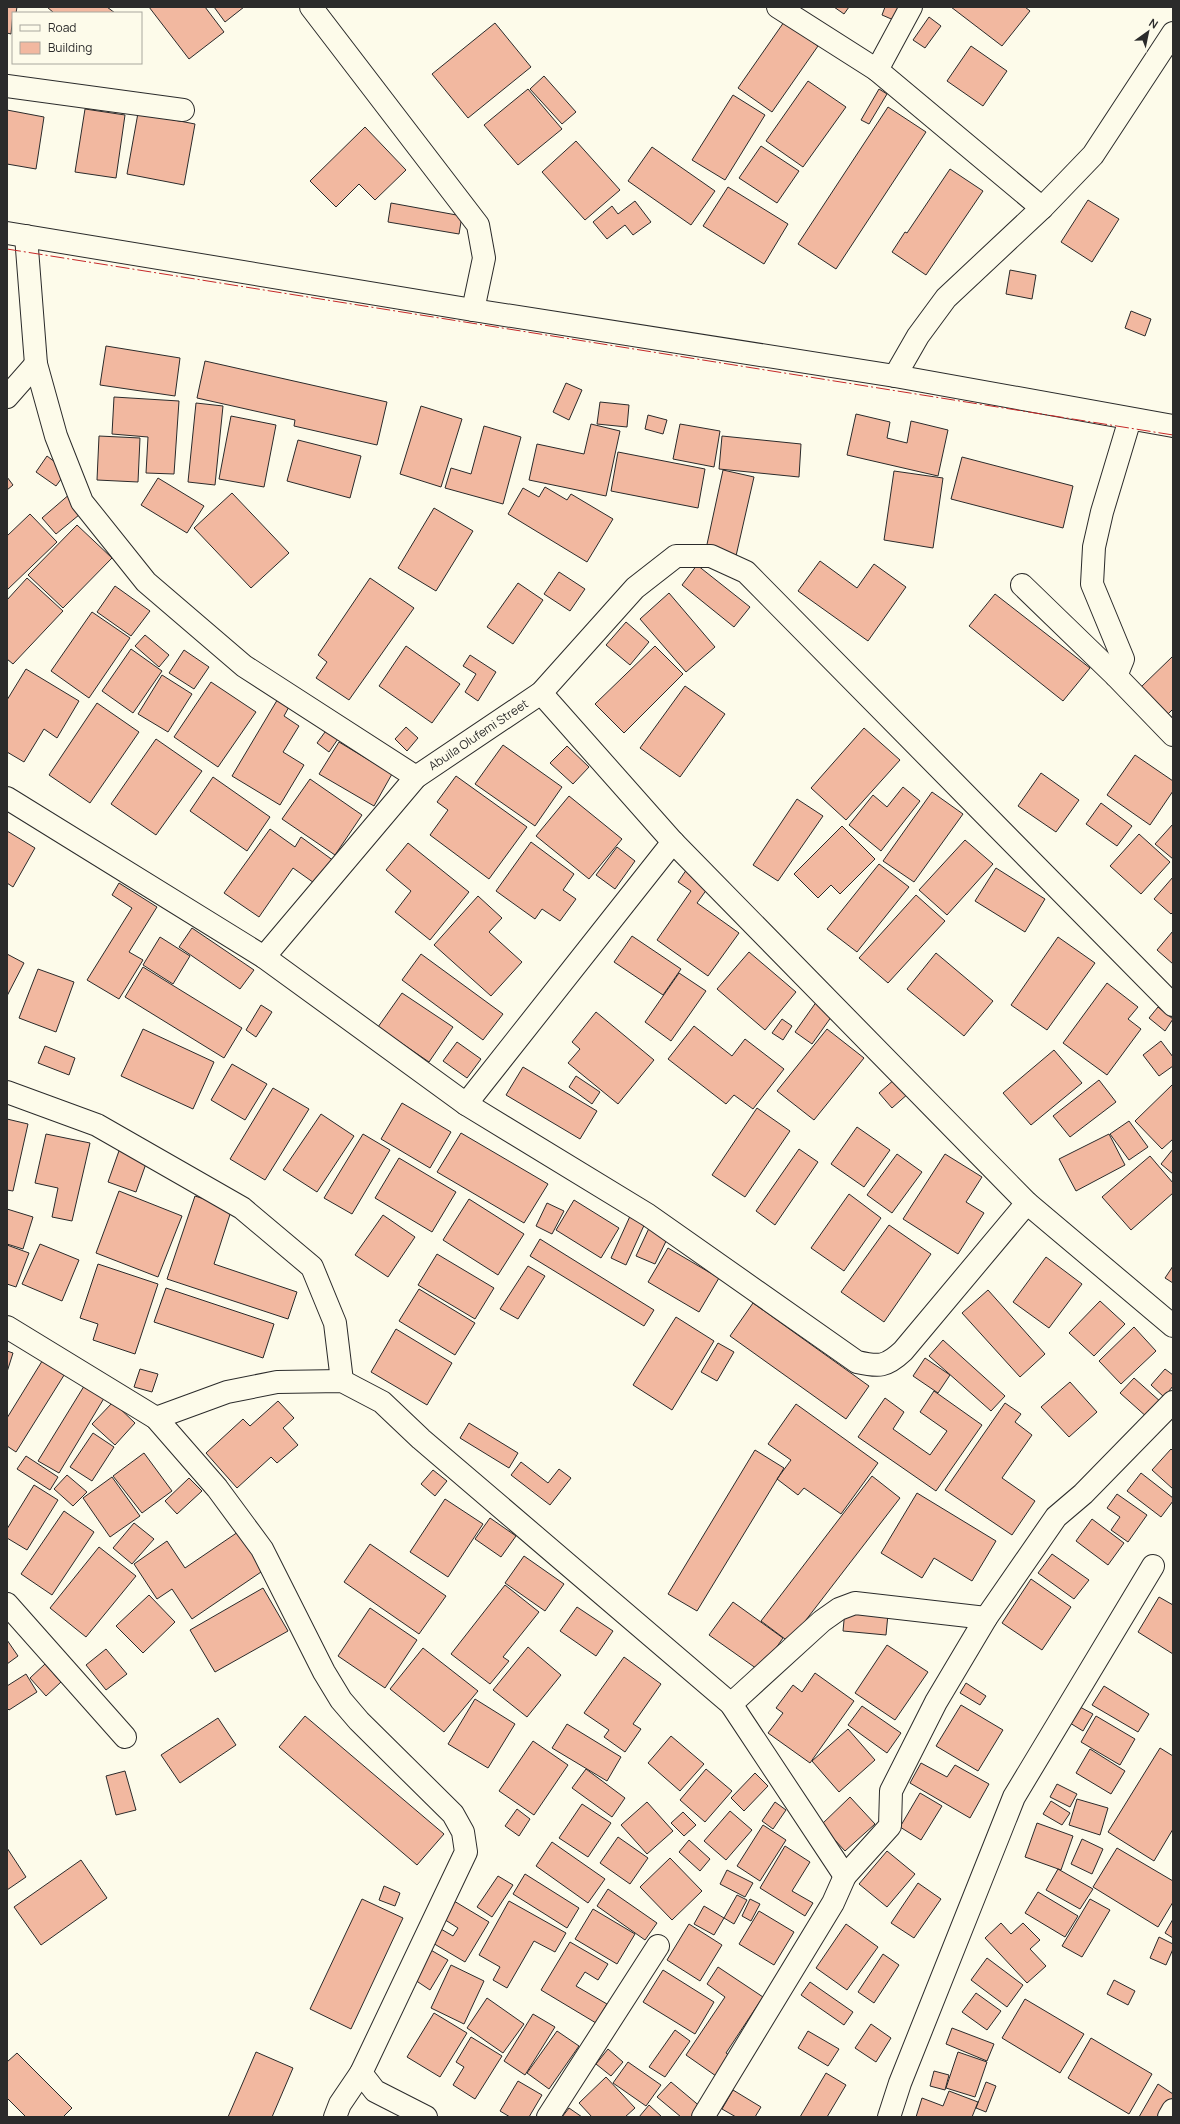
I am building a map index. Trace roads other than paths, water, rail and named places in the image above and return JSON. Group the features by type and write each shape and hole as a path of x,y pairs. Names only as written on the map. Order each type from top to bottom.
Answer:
{"street":[{"path":"311,7 478,225 484,258 473,310"},
{"path":"778,7 877,70 1042,208"},
{"path":"877,70 911,7"},
{"path":"895,376 918,336 946,298 1042,208 1093,155 1173,33"},
{"path":"7,86 183,110"},
{"path":"416,777 244,666 146,582 82,502 56,436 36,364 17,234 473,310 895,376 1173,426"},
{"path":"7,397 36,364"},
{"path":"1116,676 1123,659 1092,584 1094,547 1130,419"},
{"name":"Abuila Olufemi Street","path":"264,957 416,777 541,693 635,588 676,556 712,556 746,572 1173,1005"},
{"path":"1022,585 1116,676 1173,735"},
{"path":"541,693 673,842 1027,1203 1173,1326"},
{"path":"7,798 264,957 466,1104 648,1215 857,1362 876,1366 891,1362 903,1351 1027,1203"},
{"path":"466,1104 673,842"},
{"path":"7,1092 97,1125 242,1208 312,1267 335,1323 342,1381"},
{"path":"7,1328 156,1418 217,1488 262,1549 324,1672 341,1700 359,1721 453,1814 463,1832 466,1852 361,2073 340,2104 335,2117"},
{"path":"156,1418 234,1391 277,1382 342,1381 382,1402 421,1439 731,1704 845,1876"},
{"path":"703,2117 833,1903 845,1876 890,1826 890,1791 936,1702 986,1618 1056,1517 1083,1494 1173,1402"},
{"path":"889,2117 900,2083 1014,1797 1153,1566"},
{"path":"731,1704 822,1621 839,1609 855,1603 986,1618"},
{"path":"7,1604 125,1737"},
{"path":"548,2117 658,1946"},
{"path":"361,2073 375,2091 426,2117"},
{"path":"1169,2117 1173,2110"}]}
